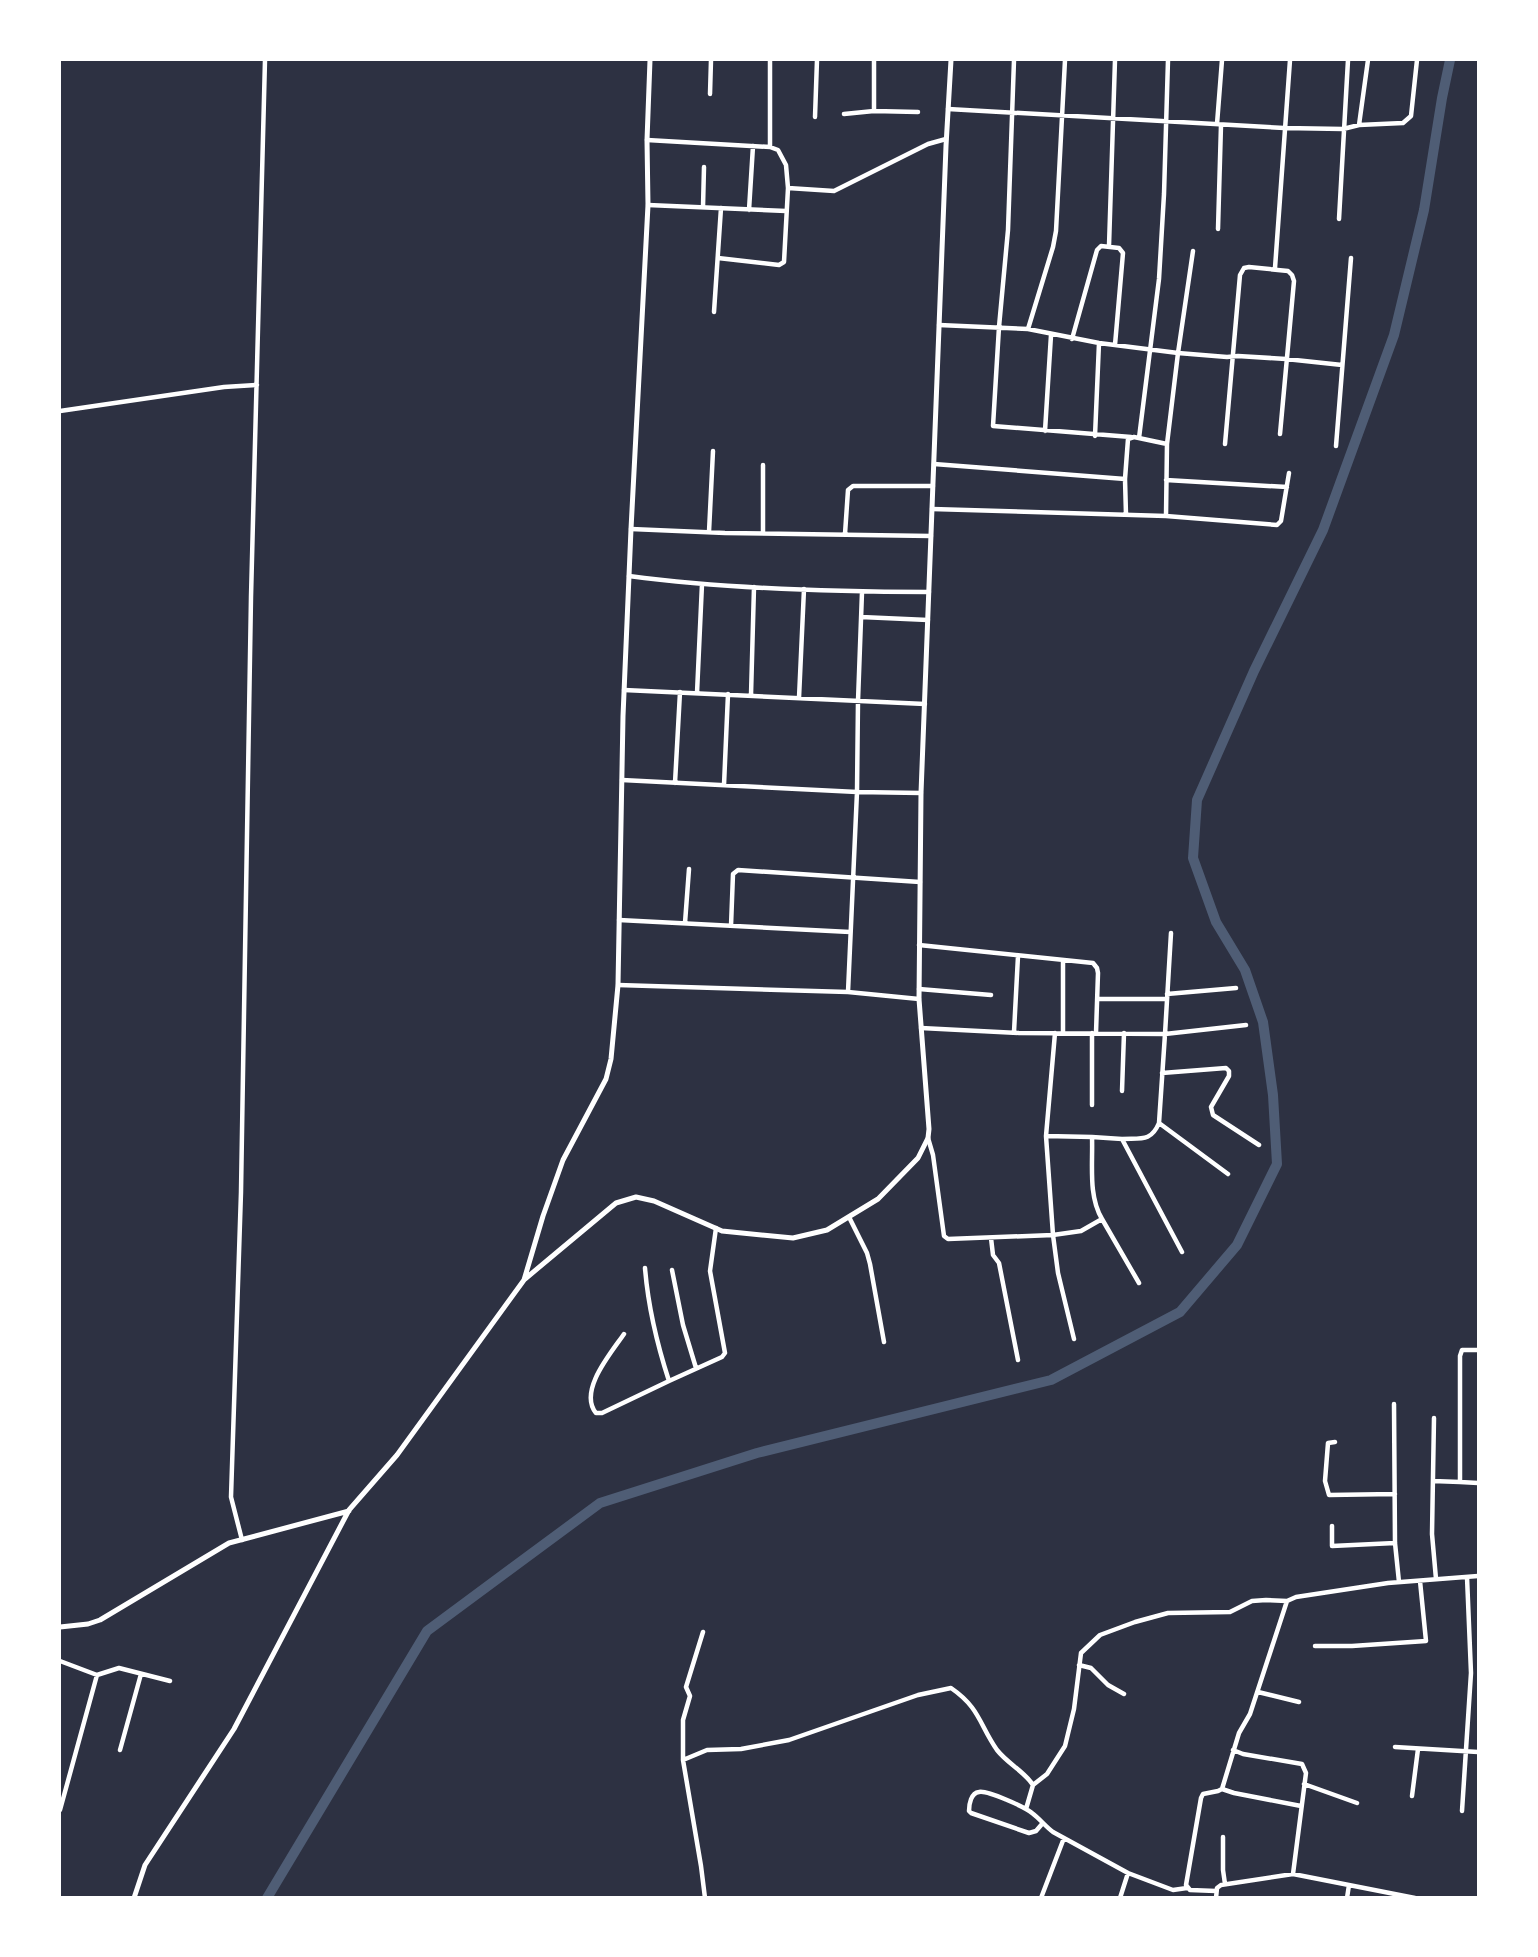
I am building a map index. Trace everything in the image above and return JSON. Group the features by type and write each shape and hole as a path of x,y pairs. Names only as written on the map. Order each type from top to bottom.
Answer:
{"street":[{"path":"242,1540 231,1497 241,1192 251,585 265,60"},
{"path":"524,1280 563,1160 606,1079 611,1059 618,985 624,690 648,205 650,60"},
{"path":"710,60 710,94"},
{"path":"770,147 771,60"},
{"path":"815,117 817,60"},
{"path":"874,60 874,111"},
{"path":"951,60 921,793 919,999 929,1138 944,1236 948,1239 1053,1235 1081,1231 1101,1219"},
{"path":"1014,60 1008,230 993,426 1131,437 1167,444"},
{"path":"1028,329 1056,231 1065,60"},
{"path":"1110,246 1115,60"},
{"path":"1139,438 1161,243 1168,60"},
{"path":"1218,229 1222,60"},
{"path":"1275,268 1290,60"},
{"path":"1339,219 1348,60"},
{"path":"1359,125 1368,60"},
{"path":"948,109 1343,130 1359,125 1402,123 1408,120 1411,117 1417,60"},
{"path":"844,114 874,111 918,112"},
{"path":"788,188 834,191 928,144 946,139"},
{"path":"647,140 770,147 778,150 785,161 788,188 785,259 782,264 718,258"},
{"path":"749,210 753,146"},
{"path":"703,207 704,167"},
{"path":"648,205 786,211"},
{"path":"714,312 721,208"},
{"path":"1072,339 1097,250 1101,246 1110,246 1119,248 1123,253 1115,345"},
{"path":"1166,516 1167,444 1193,251"},
{"path":"1336,446 1351,257"},
{"path":"1224,444 1241,271 1249,267 1288,271 1294,281 1280,434"},
{"path":"939,325 1028,329 1099,344 1178,353 1342,365"},
{"path":"1045,431 1051,335"},
{"path":"1096,436 1099,344"},
{"path":"60,411 224,387 257,385"},
{"path":"1126,515 1127,443 1131,437"},
{"path":"709,532 713,451"},
{"path":"934,464 1125,479"},
{"path":"763,466 764,533"},
{"path":"932,509 1166,516 1277,525 1281,521 1289,473"},
{"path":"1166,480 1287,487"},
{"path":"845,534 848,491 853,486 933,486"},
{"path":"631,529 931,537"},
{"path":"629,576 754,587 929,592"},
{"path":"697,693 702,584"},
{"path":"751,695 754,587"},
{"path":"799,698 804,589"},
{"path":"848,992 862,592"},
{"path":"861,617 928,620"},
{"path":"624,690 925,704"},
{"path":"675,783 680,692"},
{"path":"724,785 728,694"},
{"path":"622,780 921,793"},
{"path":"685,923 688,869"},
{"path":"731,926 733,874 738,870 920,882"},
{"path":"619,920 850,932"},
{"path":"1046,1136 1122,1139 1146,1138 1154,1134 1159,1123 1171,933"},
{"path":"919,945 1096,965 1098,973 1092,1105"},
{"path":"1014,1032 1018,956"},
{"path":"1063,960 1063,1033"},
{"path":"618,985 848,992 919,999"},
{"path":"1097,999 1167,996 1236,988"},
{"path":"919,989 991,995"},
{"path":"921,1028 1165,1034 1246,1025"},
{"path":"1055,1033 1046,1136 1058,1273 1074,1339"},
{"path":"1122,1091 1124,1033"},
{"path":"1162,1073 1226,1068 1229,1076 1211,1107 1213,1115 1259,1145"},
{"path":"1159,1123 1228,1174"},
{"path":"134,1898 145,1865 234,1728 349,1510 397,1455 524,1280 616,1203 636,1197 654,1201 722,1231 793,1238 827,1230 878,1199 918,1158 929,1138"},
{"path":"1093,1138 1093,1200 1101,1219 1139,1283"},
{"path":"1122,1139 1182,1252"},
{"path":"849,1217 867,1253 884,1342"},
{"path":"624,1335 594,1380 591,1397 596,1413 602,1413 722,1357 725,1353 710,1271 716,1228"},
{"path":"991,1238 993,1255 999,1263 1018,1360"},
{"path":"645,1268 647,1293 659,1350 669,1381"},
{"path":"672,1270 685,1332 696,1368"},
{"path":"1460,1482 1460,1356 1462,1350 1479,1350"},
{"path":"1394,1405 1395,1543 1399,1583"},
{"path":"1434,1418 1432,1534 1436,1579"},
{"path":"1335,1442 1328,1443 1325,1481 1329,1495 1395,1494"},
{"path":"1433,1481 1479,1483"},
{"path":"60,1627 100,1620 229,1543 349,1510"},
{"path":"1332,1526 1332,1545 1395,1543"},
{"path":"1026,1809 1033,1785 1047,1774 1065,1746 1074,1709 1081,1654 1100,1636 1168,1613 1230,1612 1252,1601 1287,1601 1296,1597 1399,1583 1479,1576"},
{"path":"1462,1811 1471,1673 1467,1577"},
{"path":"1315,1646 1426,1641 1420,1581"},
{"path":"1187,1888 1188,1865 1201,1798 1203,1794 1222,1788 1239,1733 1249,1718 1287,1601"},
{"path":"703,1632 686,1686 690,1696 683,1720 683,1760 705,1898"},
{"path":"60,1661 97,1675 119,1668 170,1681"},
{"path":"1079,1665 1091,1668 1108,1685 1124,1695"},
{"path":"120,1750 141,1674"},
{"path":"60,1810 97,1675"},
{"path":"683,1760 707,1750 741,1749 789,1740 918,1695 951,1688 966,1699 997,1749 1028,1777 1033,1785"},
{"path":"1258,1692 1299,1702"},
{"path":"1395,1748 1479,1752"},
{"path":"1412,1797 1418,1749"},
{"path":"1233,1750 1242,1754 1302,1764 1306,1773 1293,1874"},
{"path":"1304,1784 1357,1803"},
{"path":"1222,1788 1234,1793 1301,1806"},
{"path":"1042,1824 1037,1831 1029,1833 971,1813 968,1807 973,1795 980,1791 1032,1812 1042,1824 1064,1838 1128,1873 1173,1890 1187,1888 1216,1891"},
{"path":"1223,1837 1225,1884"},
{"path":"1041,1898 1064,1838"},
{"path":"1120,1898 1128,1873"},
{"path":"1216,1898 1217,1888 1225,1884 1293,1874 1415,1898"},
{"path":"1347,1898 1349,1885"}],"waterway":[{"path":"267,1898 427,1631 600,1503 757,1453 1051,1380 1180,1312 1237,1245 1277,1164 1273,1095 1263,1022 1245,970 1216,922 1193,858 1197,800 1254,671 1323,530 1394,335 1424,210 1450,60"}]}
